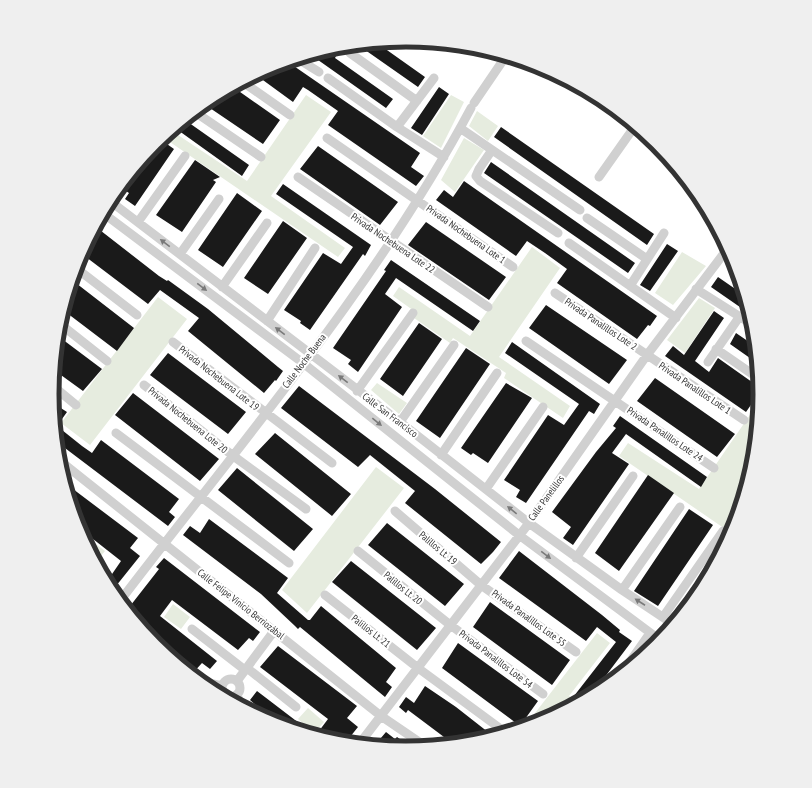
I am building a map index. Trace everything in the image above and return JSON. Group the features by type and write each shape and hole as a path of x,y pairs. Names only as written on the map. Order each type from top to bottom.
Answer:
{"street":[{"path":"350,53 417,101"},
{"name":"Calle Noche Buena","path":"124,596 311,354 418,201 472,106 503,61"},
{"path":"304,62 319,72"},
{"path":"328,78 397,127 444,157"},
{"path":"397,127 434,78"},
{"path":"248,86 290,115"},
{"path":"200,115 261,157"},
{"path":"460,128 580,210"},
{"path":"599,177 632,131"},
{"name":"Privada Nochebuena Lote 1","path":"327,138 513,267"},
{"path":"492,150 478,169 476,176 480,181 558,233"},
{"path":"138,222 185,156"},
{"name":"Privada Nochebuena Lote 22","path":"298,177 390,242 488,307"},
{"path":"180,254 219,199"},
{"name":"Calle San Francisco","path":"115,205 311,354 357,391 400,422 529,523 576,558 669,621"},
{"name":"Calle San Francisco","path":"107,216 303,363 519,535 654,636"},
{"path":"587,218 647,260"},
{"path":"222,287 267,222"},
{"path":"630,286 664,233"},
{"path":"569,243 676,318"},
{"path":"267,321 315,248"},
{"name":"Calle Panelillos","path":"364,738 418,668 449,624 529,523 647,355 723,254"},
{"path":"81,272 137,315"},
{"path":"696,289 744,319"},
{"name":"Privada Panalillos Lote 2","path":"555,293 647,355"},
{"path":"357,391 413,313"},
{"path":"708,362 740,316"},
{"path":"66,328 107,361"},
{"name":"Privada Panalillos Lote 24","path":"526,341 714,468"},
{"name":"Privada Nochebuena Lote 19","path":"173,342 332,464"},
{"path":"400,422 454,345"},
{"path":"716,349 752,374"},
{"name":"Privada Panalillos Lote 1","path":"647,355 744,420"},
{"path":"442,455 497,373"},
{"name":"Privada Nochebuena Lote 20","path":"144,385 232,455 306,509"},
{"path":"59,391 76,405"},
{"path":"486,489 543,407"},
{"path":"116,433 200,498 289,563"},
{"name":"Calle Felipe Vinicio Berriozábal","path":"67,467 380,716 417,741"},
{"path":"576,558 634,476"},
{"path":"622,590 680,507"},
{"name":"Palillos Lt. 19","path":"395,511 481,584"},
{"path":"664,617 724,531"},
{"name":"Palillos Lt. 20","path":"358,551 449,624"},
{"name":"Privada Panalillos Lote 55","path":"481,584 576,652"},
{"name":"Palillos Lt. 21","path":"325,595 418,668 500,728"},
{"name":"Privada Panalillos Lote 54","path":"449,624 542,694"},
{"path":"192,628 296,707"},
{"path":"238,698 237,694 239,690 237,681 274,631"},
{"path":"634,656 650,633"},
{"path":"222,686 228,679 237,681"},
{"path":"215,685 222,686"},
{"path":"233,696 237,694"}],"shaded area":[{"path":"306,95 331,112 271,196 345,248 338,257 169,141 176,134 247,181"},
{"path":"451,95 464,102 441,148 423,136"},
{"path":"477,111 498,126 488,141 469,126"},
{"path":"464,138 484,150 455,192 441,180"},
{"path":"532,247 560,268 499,357 570,406 563,418 504,378 506,373 453,338 450,343 414,318 417,313 393,296 399,287 470,336"},
{"path":"682,252 706,266 673,305 655,293"},
{"path":"158,297 187,319 90,445 61,423"},
{"path":"699,298 715,308 685,353 667,340"},
{"path":"377,383 407,403 399,414 371,390"},
{"path":"752,411 746,462 736,502 729,513 732,515 726,529 619,456 628,443 699,489"},
{"path":"376,467 404,488 307,613 282,590"},
{"path":"92,541 105,551 100,557"},
{"path":"173,604 190,617 181,629 164,617"},
{"path":"597,633 610,643 569,696 572,698 531,718"},
{"path":"308,708 324,722 317,729 306,726 298,719"}],"building":[{"path":"384,48 425,77 418,87 365,50"},
{"path":"334,55 336,56 335,58 393,99 386,108 316,59"},
{"path":"293,65 420,153 411,167 424,176 416,186 328,125 338,111 303,87 293,102 261,79"},
{"path":"439,87 449,94 422,135 411,128"},
{"path":"238,91 280,120 263,144 209,108"},
{"path":"190,123 249,165 242,176 179,131"},
{"path":"501,127 654,234 647,245 494,137"},
{"path":"166,144 174,149 135,206 125,199 129,193 125,190 145,165"},
{"path":"318,146 398,202 380,225 300,169"},
{"path":"195,160 220,177 213,180 216,182 182,232 156,215"},
{"path":"491,162 635,263 628,273 484,173"},
{"path":"464,181 657,316 650,326 648,325 637,339 557,283 567,269 545,253 527,241 516,256 436,200 444,190 453,197"},
{"path":"283,184 371,245 365,256 363,254 310,330 300,323 301,321 284,310 323,253 341,264 353,247 276,194"},
{"path":"237,193 262,211 223,267 198,250"},
{"path":"283,221 307,238 268,294 244,278"},
{"path":"426,222 506,277 489,300 408,245"},
{"path":"100,230 159,276 167,281 168,280 208,309 283,371 276,381 275,380 264,393 188,331 199,318 160,290 148,304 87,258"},
{"path":"667,244 678,251 650,291 640,285"},
{"path":"391,260 480,321 473,331 396,278 385,294 402,307 358,372 348,364 351,360 333,348 386,271 384,270"},
{"path":"718,277 737,290 742,308 711,287"},
{"path":"77,284 134,328 117,351 69,314"},
{"path":"546,305 627,360 609,384 529,328"},
{"path":"714,311 724,318 695,361 709,372 718,358 752,382 753,402 746,412 665,356 673,346 684,355"},
{"path":"419,323 442,339 403,396 380,379"},
{"path":"736,333 749,342 751,359 730,344"},
{"path":"64,340 102,369 83,391 60,374"},
{"path":"512,342 600,404 594,414 589,411 526,503 516,497 520,490 504,480 548,415 564,425 579,404 505,353"},
{"path":"466,348 490,364 440,438 416,421"},
{"path":"168,353 246,412 228,434 150,375"},
{"path":"655,378 735,434 717,457 637,401"},
{"path":"506,383 532,398 488,463 473,453 471,455 461,448"},
{"path":"299,386 435,489 501,542 493,552 481,564 405,503 415,491 370,455 358,467 281,408"},
{"path":"133,393 219,459 200,481 115,415"},
{"path":"60,407 67,412 60,421"},
{"path":"620,416 707,477 701,487 626,434 612,453 629,464 573,545 563,538 571,527 552,512 596,452 616,428 613,426"},
{"path":"61,429 92,453 101,440 179,499 169,512 175,517 168,526 63,447"},
{"path":"275,433 351,494 332,516 255,454"},
{"path":"237,468 313,529 294,551 218,490"},
{"path":"648,475 674,493 619,571 595,553"},
{"path":"72,488 138,538 130,548 140,556 116,586 111,576 121,561 90,536 77,506"},
{"path":"736,503 733,511 731,510"},
{"path":"689,509 713,525 658,606 634,591"},
{"path":"209,519 288,578 277,593 308,620 310,620 321,606 396,668 386,682 392,687 385,697 300,627 298,629 261,594 183,535 190,526 200,533"},
{"path":"387,523 464,584 445,606 368,545"},
{"path":"519,551 602,615 620,630 619,632 632,641 602,681 575,697 574,696 616,642 597,627 586,641 499,578"},
{"path":"164,558 260,632 253,641 249,638 238,650 172,600 160,616 217,661 210,669 202,663 196,670 177,655 145,623 131,605 159,569 156,567"},
{"path":"351,561 436,628 417,650 332,582"},
{"path":"490,602 570,660 552,685 473,627"},
{"path":"458,643 538,701 524,721 517,723 442,668"},
{"path":"278,646 357,706 347,718 358,727 351,736 320,730 328,719 260,667"},
{"path":"425,686 456,707 487,731 446,738 408,710 406,713 399,707 406,697 414,703"},
{"path":"257,691 302,725 273,715 258,707 250,700"},
{"path":"386,732 395,739 397,737 402,741 383,740 380,740"}]}
